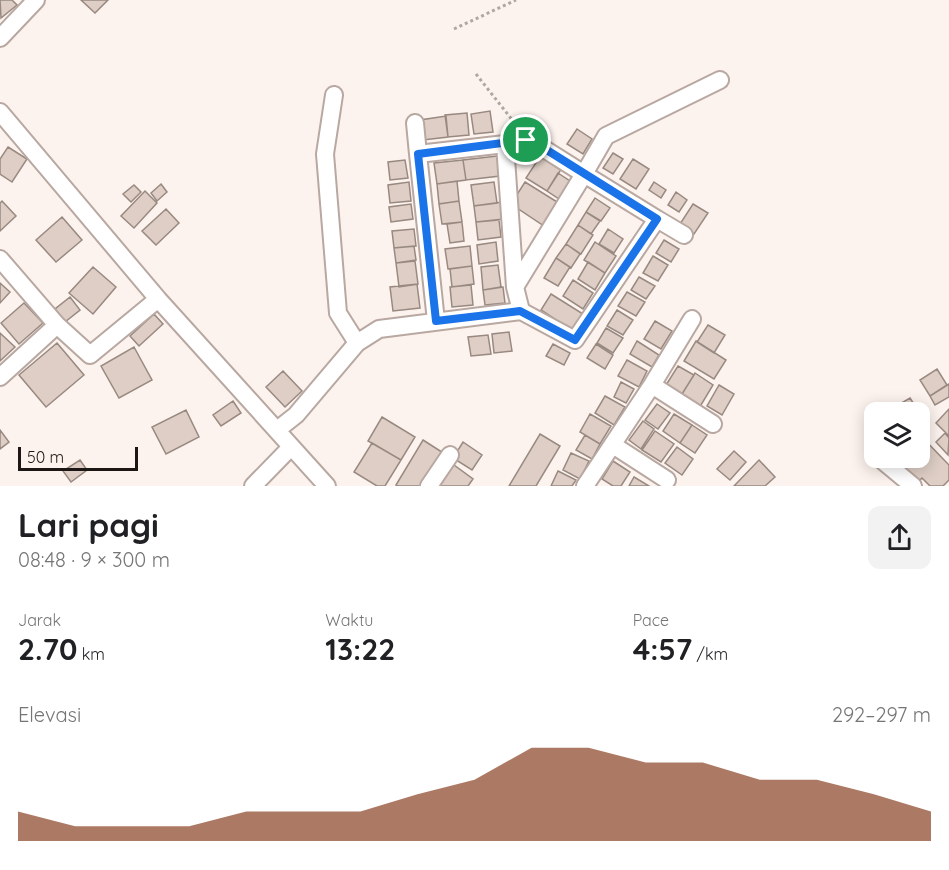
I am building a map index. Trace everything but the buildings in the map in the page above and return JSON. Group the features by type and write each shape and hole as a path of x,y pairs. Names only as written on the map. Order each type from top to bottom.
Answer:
{"street":[{"path":"0,38 36,0"},
{"path":"516,287 606,136 720,80"},
{"path":"334,95 325,154 338,313 357,343"},
{"path":"0,112 158,299 327,486"},
{"path":"415,123 436,321"},
{"path":"418,154 526,140 684,235"},
{"path":"505,144 516,287 520,311"},
{"path":"253,486 296,415 357,343 380,329 520,311 575,340 657,219"},
{"path":"0,259 57,325 90,355 158,299"},
{"path":"585,486 652,385 692,319"},
{"path":"0,377 57,325"},
{"path":"652,385 713,424"},
{"path":"613,445 667,480"},
{"path":"429,486 450,455"},
{"path":"891,468 913,486"}],"path":[{"path":"454,29 516,0"},
{"path":"476,74 508,112 526,140"}],"route":[{"path":"526,140 542,147 657,219 575,340 520,311 436,321 418,154 526,140"}]}
